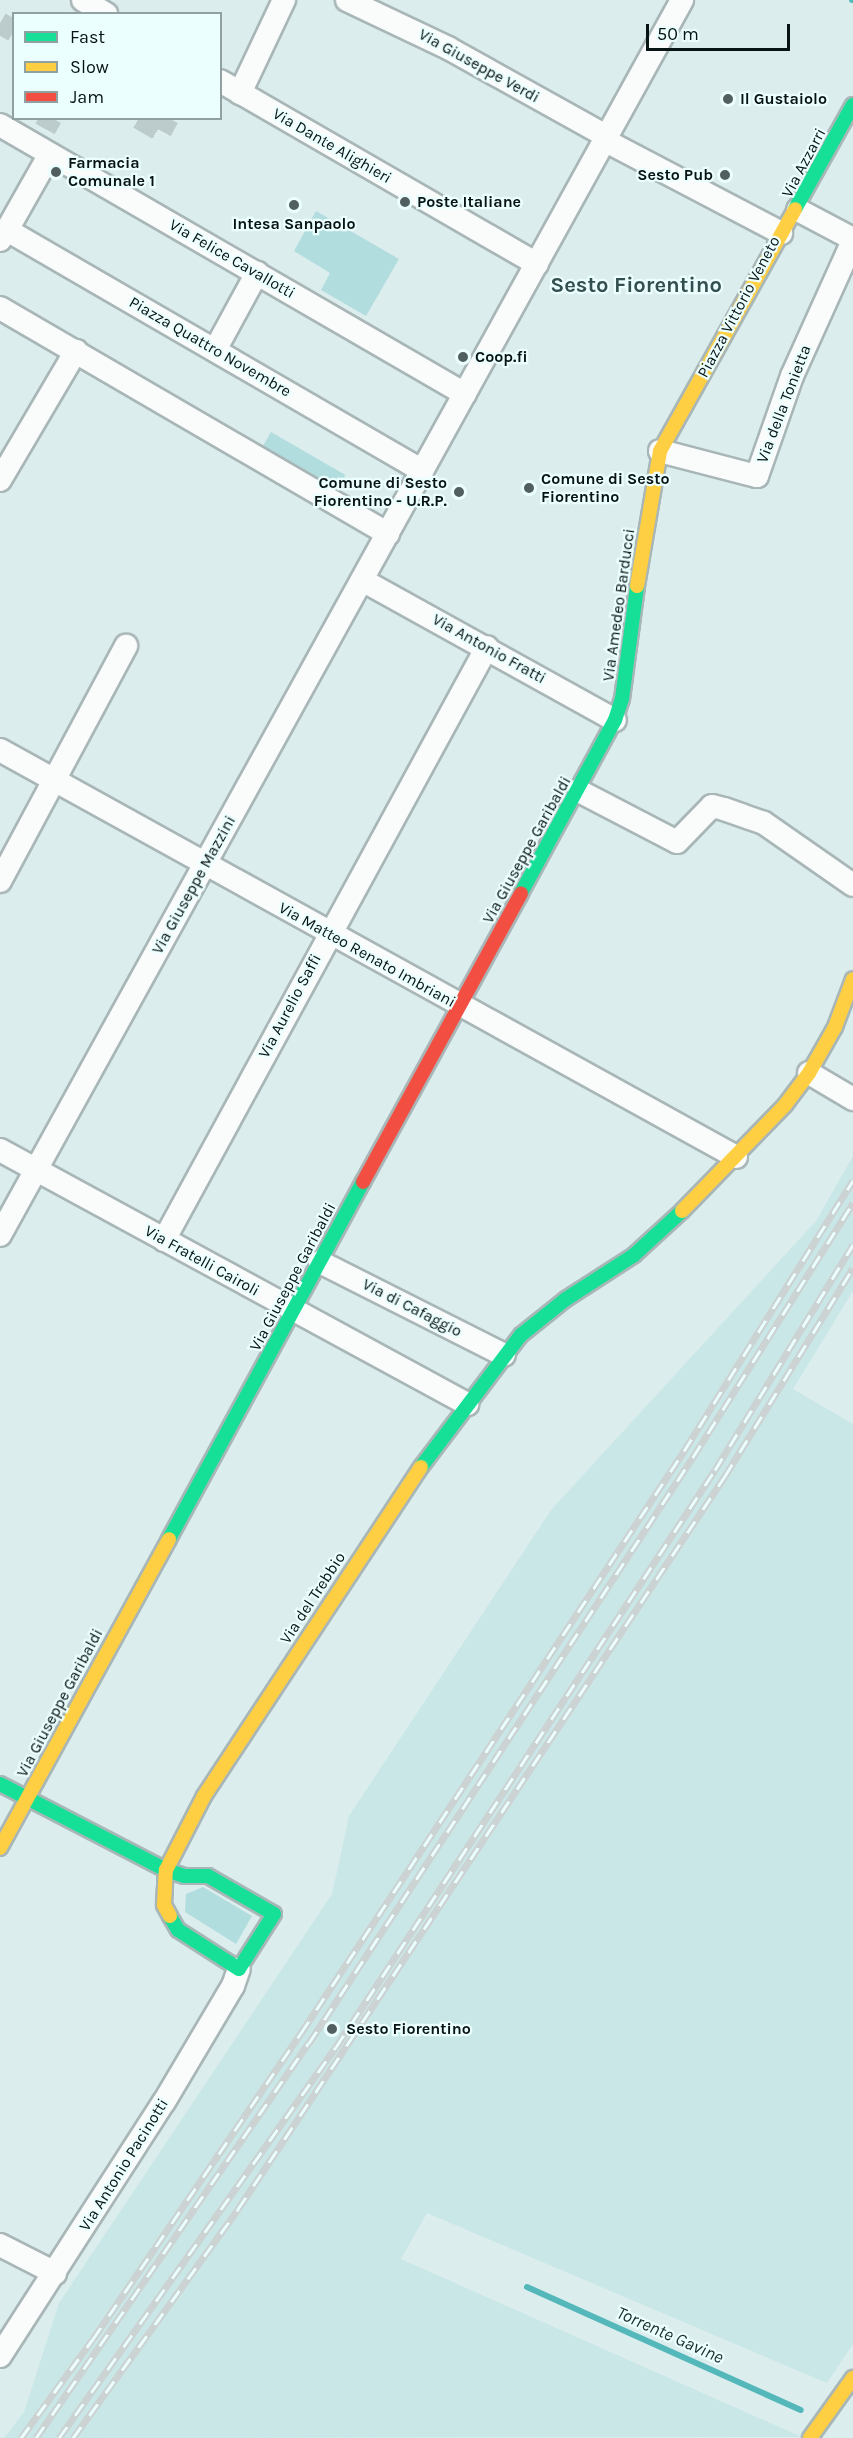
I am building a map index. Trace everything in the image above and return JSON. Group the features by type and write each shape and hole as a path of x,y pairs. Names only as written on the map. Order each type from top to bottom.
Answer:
{"street":[{"path":"83,0 103,12"},
{"path":"240,93 284,0"},
{"name":"Via Giuseppe Verdi","path":"347,0 441,44 607,139"},
{"path":"465,394 682,0"},
{"name":"Via Dante Alighieri","path":"222,82 537,264"},
{"name":"Via Azzarri","path":"781,233 798,210 853,105"},
{"name":"Via Felice Cavallotti","path":"0,125 43,143 257,273 465,394"},
{"name":"Piazza Vittorio Veneto","path":"607,139 781,233 660,450 650,493"},
{"path":"4,235 43,143"},
{"path":"798,210 853,240"},
{"name":"Piazza Quattro Novembre","path":"4,235 215,350 422,471"},
{"name":"Via della Tonietta","path":"660,450 757,476 792,376 853,240"},
{"path":"215,350 257,273"},
{"path":"0,308 388,534"},
{"path":"0,480 76,351"},
{"name":"Via Giuseppe Mazzini","path":"0,1235 465,394"},
{"name":"Via Amedeo Barducci","path":"615,720 638,603 650,493"},
{"name":"Via Antonio Fratti","path":"362,580 487,647 615,720"},
{"path":"0,881 126,646"},
{"name":"Via Aurelio Saffi","path":"164,1240 487,647"},
{"name":"Via Giuseppe Garibaldi","path":"0,1848 579,791 615,720"},
{"name":"Via Matteo Renato Imbriani","path":"0,750 736,1157"},
{"path":"579,791 677,842 712,806 724,809 764,823 853,885"},
{"name":"Via del Trebbio","path":"166,1870 210,1786 401,1493 504,1355 521,1335 566,1299 634,1255 736,1157 809,1073 835,1027 853,980"},
{"path":"809,1073 853,1099"},
{"name":"Via Fratelli Cairoli","path":"0,1150 293,1312 468,1404"},
{"name":"Via di Cafaggio","path":"320,1262 504,1355"},
{"path":"0,1785 166,1870 184,1876 208,1876 274,1914 239,1969 178,1930 170,1920 164,1905 166,1870"},
{"name":"Via Antonio Pacinotti","path":"0,2356 205,2035 239,1969"},
{"path":"0,2245 55,2273"},
{"path":"810,2438 853,2378"}],"shaded area":[{"path":"316,211 399,259 366,316 321,290 330,273 294,251"},
{"path":"271,432 345,475 333,496 259,453"},
{"path":"853,1156 853,1291 793,1389 853,1424 853,2344 827,2383 427,2213 401,2259 802,2437 4,2438 24,2412 59,2303 332,1894 349,1816 551,1510 816,1221"},
{"path":"203,1887 252,1916 236,1944 185,1912 186,1894"}],"waterway":[{"name":"Torrente Gavine","path":"527,2287 801,2410"}],"tunnel":[{"path":"0,23 12,30"},
{"path":"45,129 50,120"},
{"path":"142,120 161,131 167,120"}],"railway":[{"path":"21,2438 93,2339 301,2033 684,1451 853,1181"},
{"path":"36,2438 309,2043 693,1457 853,1203"},
{"path":"59,2438 336,2047 715,1470 853,1245"},
{"path":"73,2438 238,2209 725,1476 853,1268"}],"traffic: fast":[{"path":"795,209 853,105"},
{"path":"521,893 615,720 622,699 637,586"},
{"path":"169,1539 363,1182"},
{"path":"421,1467 521,1335 566,1299 634,1255 682,1211"},
{"path":"0,1784 166,1870 184,1876 208,1876 274,1914 239,1969 178,1930 170,1916"}],"traffic: slow":[{"path":"637,586 660,451 795,209"},
{"path":"682,1211 785,1105 809,1073 835,1027 853,979"},
{"path":"170,1916 164,1905 166,1870 204,1796 421,1467"},
{"path":"0,1848 169,1539"},
{"path":"810,2438 853,2378"}],"traffic: jam":[{"path":"363,1182 521,893"}],"place":[{"name":"Il Gustaiolo","path":"728,99"},
{"name":"Farmacia Comunale 1","path":"56,172"},
{"name":"Sesto Pub","path":"725,175"},
{"name":"Poste Italiane","path":"405,202"},
{"name":"Intesa Sanpaolo","path":"294,205"},
{"name":"Coop.fi","path":"463,357"},
{"name":"Comune di Sesto Fiorentino","path":"529,488"},
{"name":"Comune di Sesto Fiorentino - U.R.P.","path":"459,492"},
{"name":"Sesto Fiorentino","path":"332,2029"}],"district":[{"name":"Sesto Fiorentino","path":"636,286"}]}
